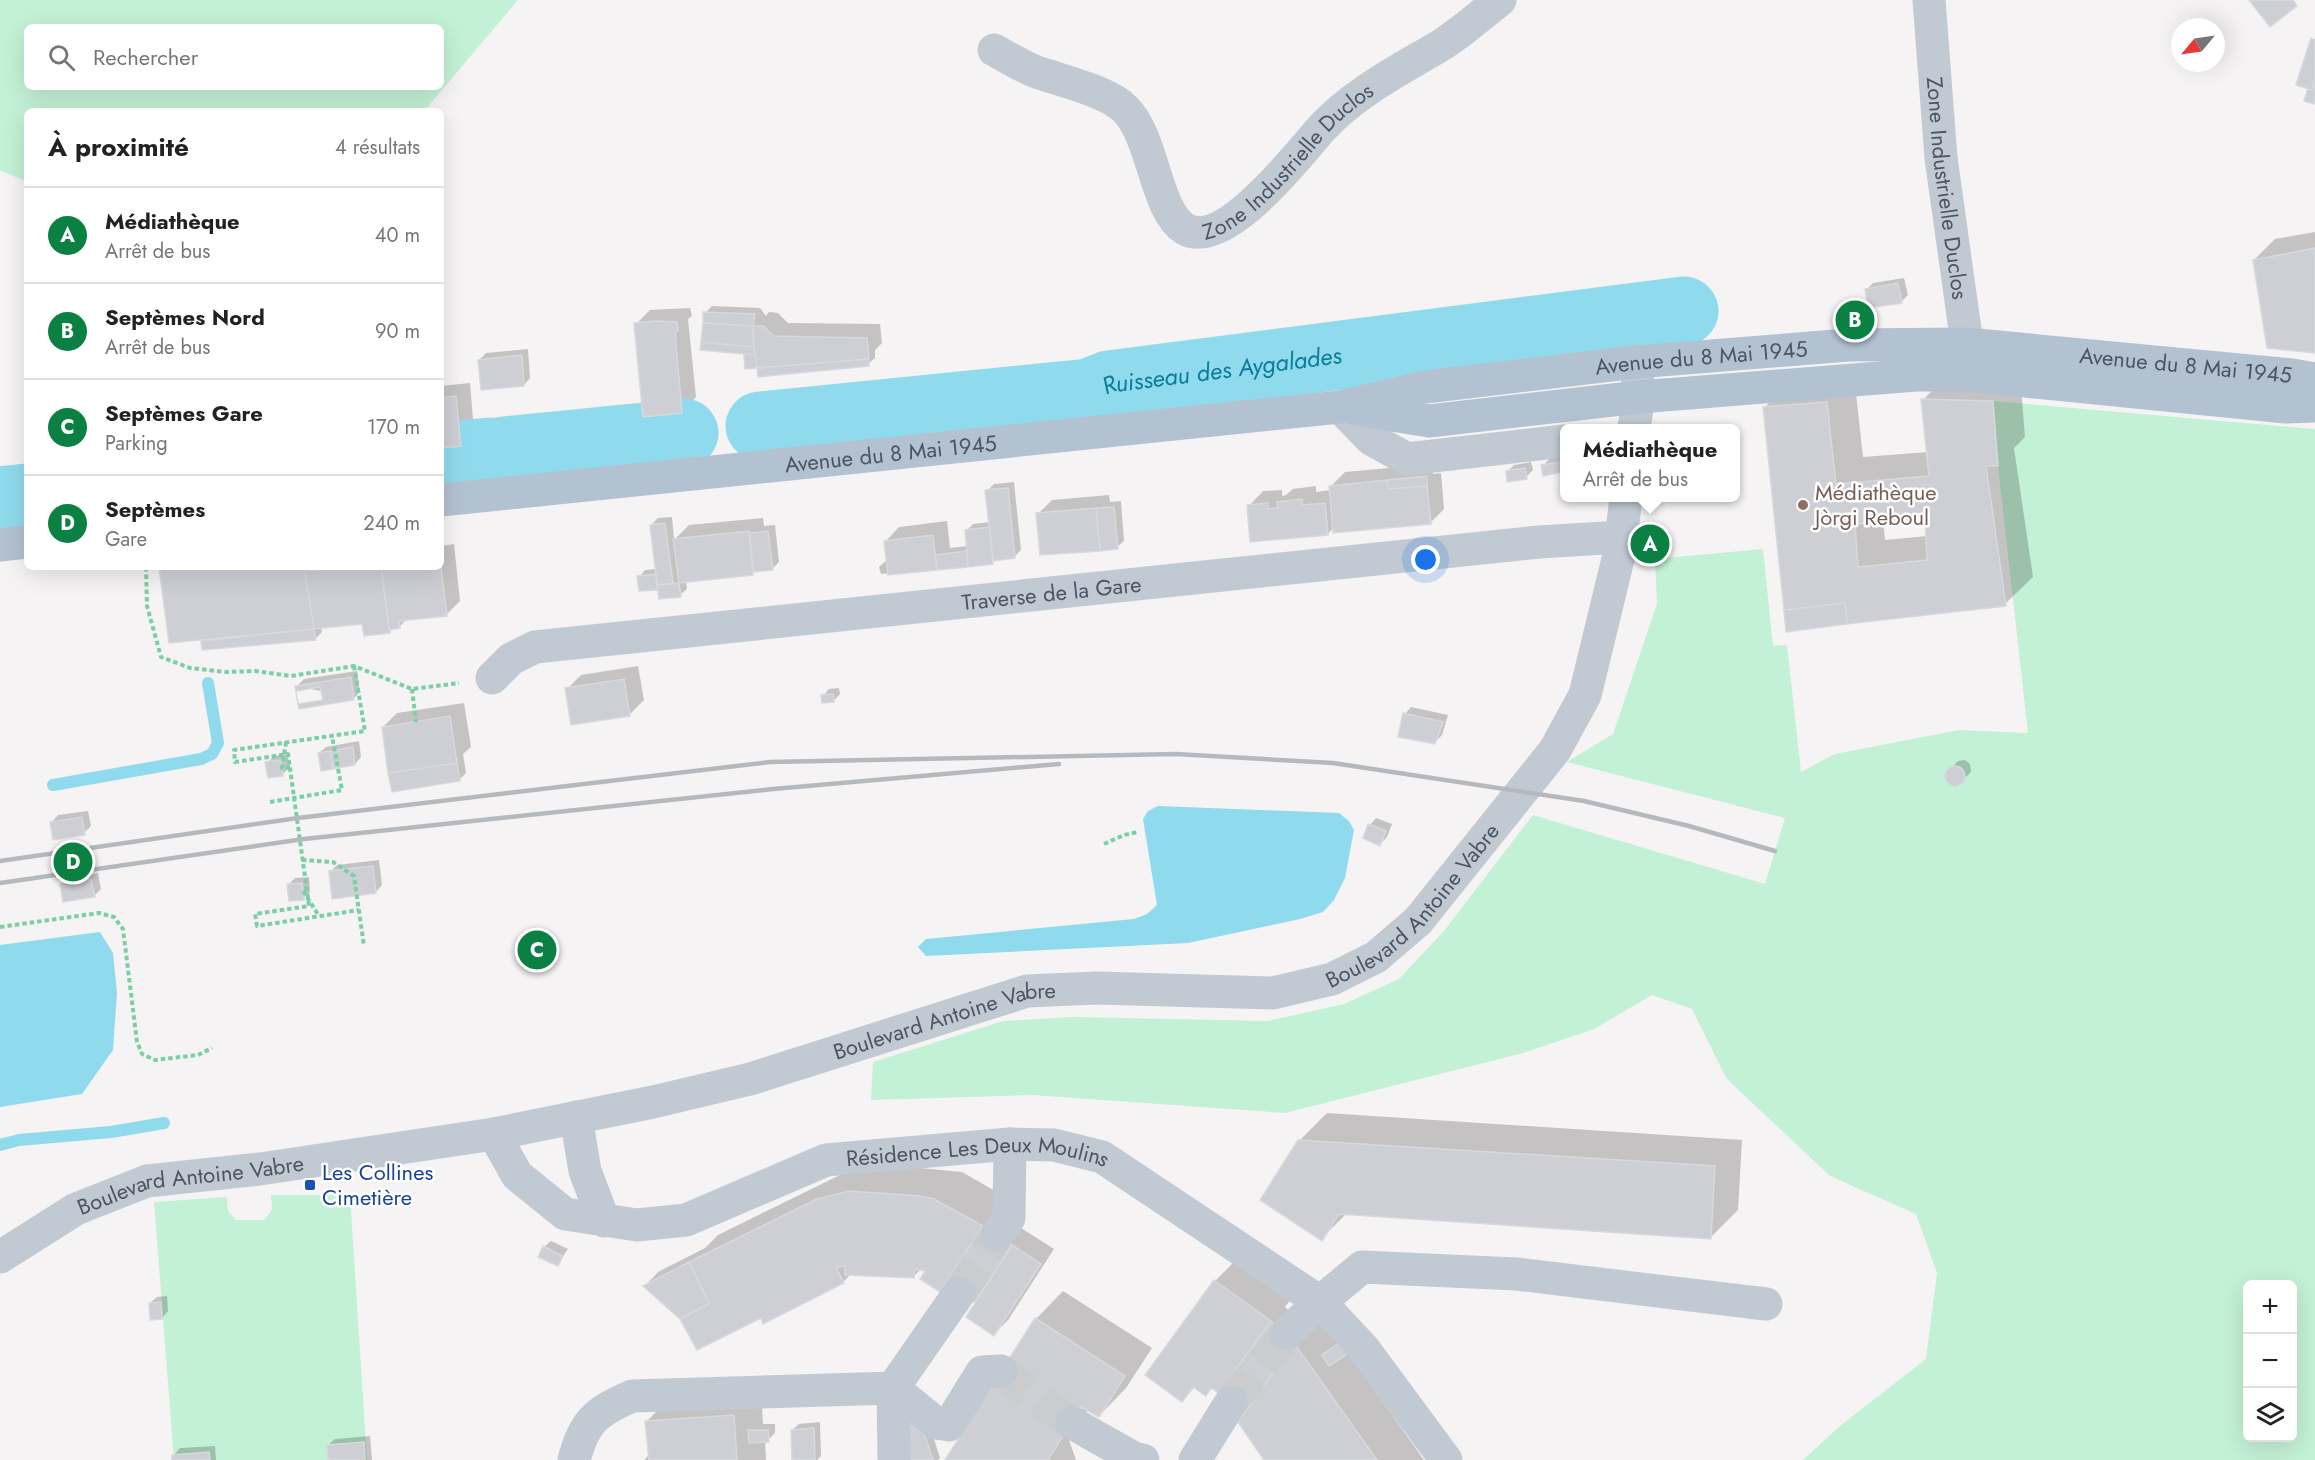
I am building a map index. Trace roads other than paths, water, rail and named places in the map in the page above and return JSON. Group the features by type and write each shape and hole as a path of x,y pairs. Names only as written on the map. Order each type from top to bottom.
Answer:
{"main road":[{"name":"Avenue du 8 Mai 1945","path":"444,500 1340,407 1425,387 1636,362 1848,345 1967,360 2286,407 2315,406"},
{"name":"Avenue du 8 Mai 1945","path":"1340,407 1430,421 1636,413 1916,375 1967,360 2292,375 2315,380"},
{"path":"0,545 24,542"}],"street":[{"name":"Zone Industrielle Duclos","path":"994,50 1031,70 1106,97 1125,108 1137,125 1149,151 1161,193 1171,213 1185,229 1202,232 1218,228 1233,219 1266,191 1333,116 1359,94 1445,42 1500,0"},
{"name":"Zone Industrielle Duclos","path":"1929,0 1941,158 1967,360"},
{"path":"1636,362 1636,413"},
{"path":"1340,407 1371,439 1407,459 1560,441"},
{"name":"Boulevard Antoine Vabre","path":"0,1257 76,1209 147,1180 260,1169 494,1134 653,1102 750,1079 1027,991 1096,988 1274,993 1332,979 1376,957 1418,921 1555,750 1585,695 1619,555 1625,502"},
{"name":"Traverse de la Gare","path":"492,678 511,660 535,647 1539,542 1621,537"},
{"path":"576,1117 585,1171 604,1221"},
{"name":"Résidence Les Deux Moulins","path":"494,1134 517,1175 565,1214 637,1225 686,1220 826,1160 1010,1144 1054,1145 1102,1157 1320,1302 1364,1349 1446,1460"},
{"path":"997,1235 1009,1218 1010,1144"},
{"path":"1286,1334 1362,1267 1516,1274 1766,1304"},
{"path":"894,1460 893,1388 959,1293"},
{"path":"574,1460 586,1427 604,1408 632,1396 893,1388 936,1424 949,1425 982,1372 1001,1371"},
{"path":"1195,1460 1232,1402"},
{"path":"1072,1423 1134,1458 1143,1460"}],"water":[{"path":"1158,806 1339,813 1349,821 1354,830 1345,878 1334,900 1323,912 1188,943 926,956 918,947 926,939 1134,919 1147,914 1157,905 1143,819 1148,811"},
{"path":"100,932 113,953 117,993 113,1050 82,1094 0,1107 0,945"}],"waterway":[{"name":"Ruisseau des Aygalades","path":"760,426 1089,393 1109,385 1684,311"},
{"name":"Ruisseau des Aygalades","path":"504,451 684,433"},
{"name":"Ruisseau des Aygalades","path":"444,457 490,452"},
{"name":"Ruisseau des Aygalades","path":"0,501 24,498"},
{"path":"53,785 201,759 212,754 218,743 208,683"},
{"path":"0,1145 19,1140 111,1132 164,1123"}],"tunnel":[{"path":"959,1293 997,1235"},
{"path":"1231,1402 1286,1334"},
{"path":"1001,1371 1072,1423"}],"railway":[{"path":"0,861 298,818 770,762 1176,754 1333,763 1584,801 1689,826 1775,851"},
{"path":"0,883 304,839 773,789 1059,764"}],"place":[{"name":"Septèmes Nord","path":"1855,320"},
{"name":"Médiathèque Jòrgi Reboul","path":"1803,505"},
{"name":"Médiathèque","path":"1650,544"},
{"name":"Septèmes","path":"73,862"},
{"name":"Septèmes Gare","path":"537,950"},
{"name":"Les Collines Cimetière","path":"310,1185"}]}
